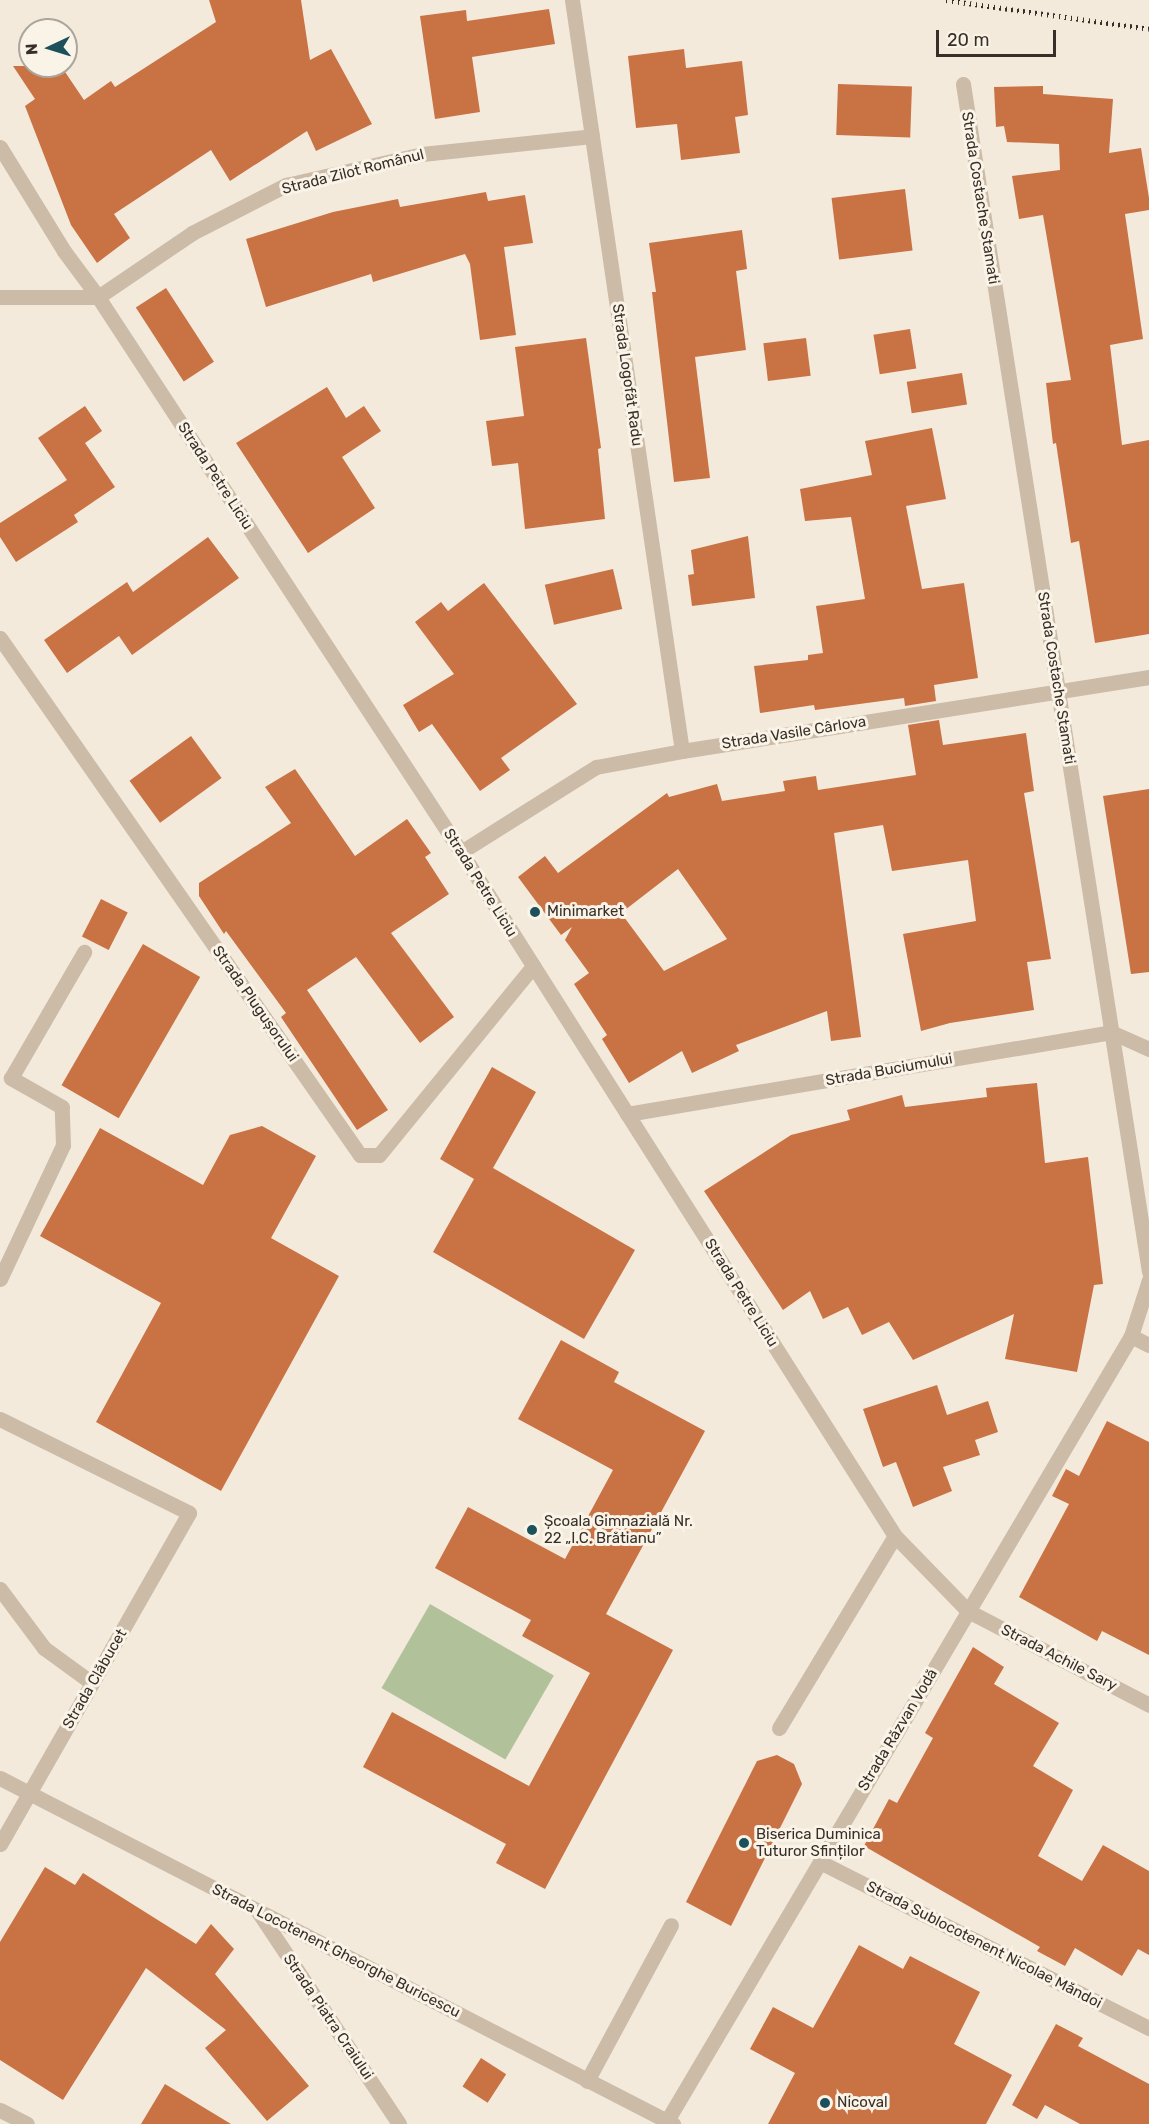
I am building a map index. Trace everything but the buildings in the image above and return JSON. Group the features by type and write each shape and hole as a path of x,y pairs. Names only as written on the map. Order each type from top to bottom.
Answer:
{"street":[{"name":"Strada Logofăt Radu","path":"572,0 682,751"},
{"name":"Strada Costache Stamati","path":"963,84 1149,1272"},
{"name":"Strada Zilot Românul","path":"98,297 192,233 286,185 422,154 592,136"},
{"name":"Strada Petre Liciu","path":"0,147 64,251 98,297 461,852 895,1536 968,1611"},
{"path":"0,297 98,297"},
{"name":"Strada Plugușorului","path":"0,638 360,1155 379,1155 533,966"},
{"name":"Strada Vasile Cârlova","path":"461,852 596,767 682,751 1149,677"},
{"path":"0,1280 63,1145 63,1107 11,1078 84,952"},
{"path":"1111,1032 1149,1049"},
{"name":"Strada Buciumului","path":"627,1114 1111,1032"},
{"path":"1149,1280 1131,1335 1149,1345"},
{"name":"Strada Răzvan Vodă","path":"668,2123 1131,1335"},
{"name":"Strada Clăbucet","path":"0,1419 189,1513 0,1844"},
{"path":"779,1728 895,1536"},
{"path":"0,1589 44,1648 92,1683"},
{"name":"Strada Achile Sary","path":"968,1611 1149,1705"},
{"name":"Strada Locotenent Gheorghe Buricescu","path":"0,1778 668,2123"},
{"name":"Strada Sublocotenent Nicolae Măndoi","path":"820,1862 1149,2028"},
{"name":"Strada Piatra Craiului","path":"257,1910 399,2124"},
{"path":"587,2081 671,1925"},
{"path":"0,2110 27,2124"}],"green space":[{"path":"430,1604 554,1676 505,1760 382,1688"}],"railway":[{"path":"946,0 1149,29"}],"place":[{"name":"Minimarket","path":"535,912"},
{"name":"Școala Gimnazială Nr. 22 „I.C. Brătianu”","path":"532,1530"},
{"name":"Biserica Duminica Tuturor Sfinților","path":"744,1843"},
{"name":"Nicoval","path":"825,2103"}]}
